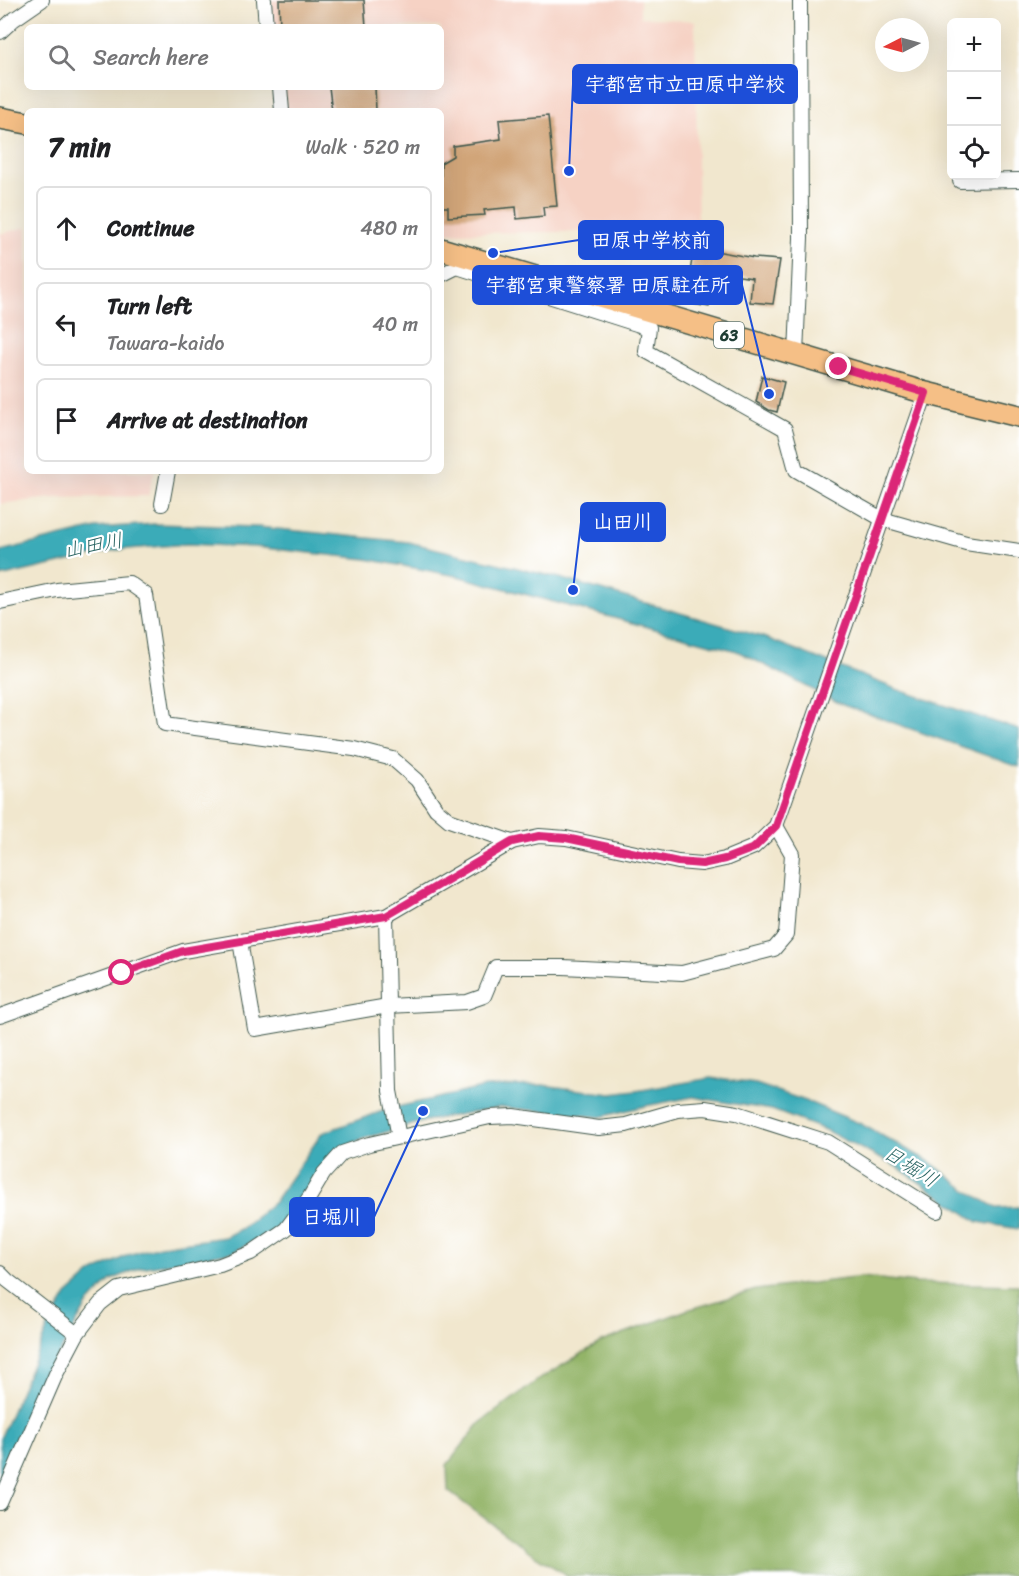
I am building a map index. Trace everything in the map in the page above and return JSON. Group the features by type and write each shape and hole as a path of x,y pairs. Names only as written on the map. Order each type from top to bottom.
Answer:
{"main road":[{"path":"0,118 24,122"},
{"name":"63","path":"444,250 926,393 1019,416"}],"street":[{"path":"0,32 42,0"},
{"path":"264,0 266,24"},
{"path":"796,354 801,238 800,0"},
{"path":"280,90 282,108"},
{"path":"960,181 1019,180"},
{"path":"444,274 457,267 649,328 646,351 785,429 796,470 882,519 966,543 1019,551"},
{"path":"0,1016 183,951 386,916 512,842 539,836 566,838 678,862 702,864 725,859 754,848 776,826 926,393"},
{"path":"162,504 167,474"},
{"path":"0,602 57,590 129,583 146,595 165,724 354,749 393,759 417,780 436,809 449,820 512,842"},
{"path":"240,941 255,1029 388,1006 467,1002 484,996 496,967 563,967 682,974 774,949 786,935 792,854 776,826"},
{"path":"386,916 390,1091 399,1137"},
{"path":"0,1503 56,1374 77,1334 100,1304 119,1289 220,1265 251,1253 286,1229 324,1173 342,1153 369,1144 490,1117 513,1116 599,1128 626,1125 678,1110 705,1108 737,1113 828,1142 937,1212"},
{"path":"0,1273 77,1334"}],"shaded area":[{"path":"271,0 640,0 640,17 695,21 698,231 444,233 444,108 286,108 284,90 444,90 444,24 273,24"},
{"path":"24,228 24,474 153,474 148,496 52,498 0,504 0,234"}],"green space":[{"path":"862,1277 917,1283 1019,1285 1019,1576 568,1576 537,1557 448,1491 447,1465 480,1423 538,1380 601,1342 687,1310 756,1290"}],"water":[{"path":"155,524 258,527 408,542 560,578 766,638 896,689 1019,730 1019,767 843,705 737,651 457,576 366,559 255,547 187,544 116,550 0,577 0,551 96,528"},
{"path":"711,1078 756,1084 806,1101 859,1123 930,1162 968,1191 996,1208 1019,1207 1019,1229 978,1222 897,1167 825,1130 772,1110 693,1097 600,1117 501,1107 425,1121 362,1139 332,1153 299,1209 272,1232 233,1252 140,1268 111,1280 87,1305 56,1359 0,1486 0,1439 48,1327 67,1295 92,1273 128,1255 160,1246 225,1237 244,1227 274,1202 322,1133 388,1109 486,1087 543,1085 611,1094"}],"building":[{"path":"279,0 364,0 366,24 280,24"},
{"path":"329,90 375,90 376,108 332,108"},
{"path":"548,116 557,206 543,207 544,216 517,219 516,207 484,210 485,215 448,217 448,207 444,207 444,161 453,156 453,146 501,139 499,120"},
{"path":"694,247 754,258 780,260 773,304 750,302 752,278 715,272 709,307 685,303"},
{"path":"762,376 784,382 777,412 756,402"}],"place":[{"name":"宇都宮市立田原中学校","path":"569,171"},
{"name":"田原中学校前","path":"493,253"},
{"name":"宇都宮東警察署 田原駐在所","path":"769,394"},
{"name":"山田川","path":"573,590"},
{"name":"日堀川","path":"423,1111"}],"route":[{"path":"122,973 183,951 386,916 512,842 539,836 566,838 678,862 702,864 725,859 754,848 776,826 926,393 839,367"}]}
